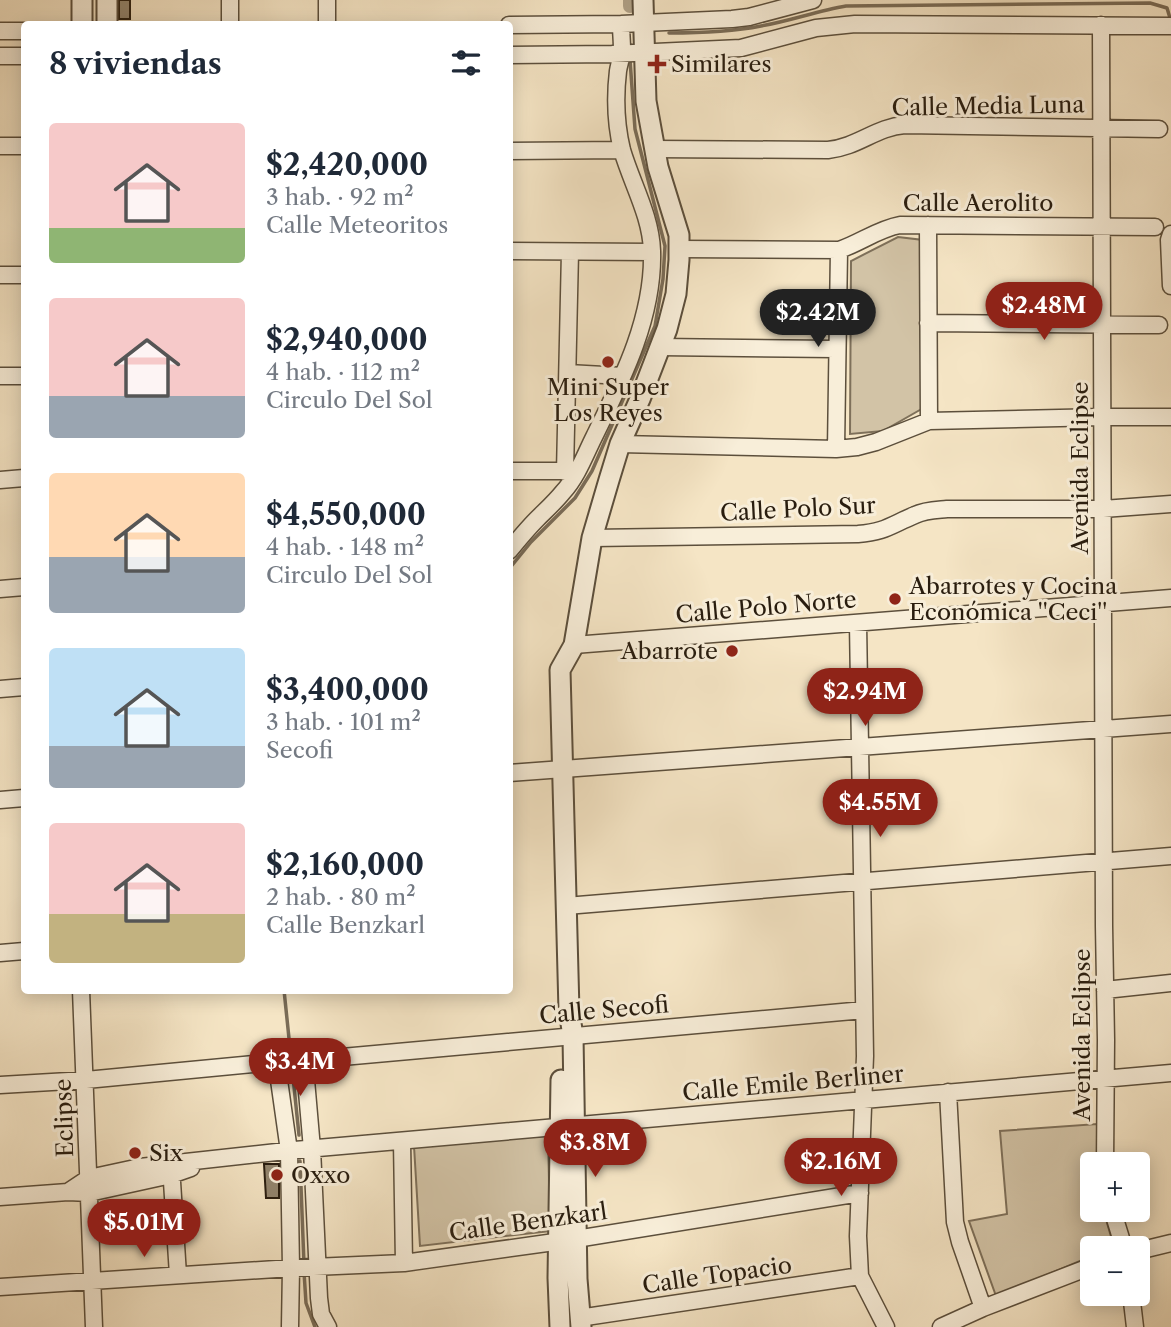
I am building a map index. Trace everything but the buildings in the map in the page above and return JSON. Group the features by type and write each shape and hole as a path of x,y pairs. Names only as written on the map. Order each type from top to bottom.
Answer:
{"street":[{"path":"82,0 82,21"},
{"path":"107,0 107,21"},
{"path":"230,0 230,21"},
{"path":"327,0 327,21"},
{"path":"560,1327 568,1240 569,1011 560,670 574,645 592,538 620,444 667,329 676,294 680,249 654,149 646,101 643,0"},
{"path":"513,25 732,19 813,0"},
{"path":"513,546 564,491 571,471 607,411 638,336 647,306 652,252 645,211 622,150 618,124 621,24"},
{"path":"513,55 741,48 836,25 1171,26"},
{"name":"Avenida Eclipse","path":"1101,25 1105,1152"},
{"path":"0,31 21,31"},
{"path":"0,56 21,56"},
{"name":"Calle Media Luna","path":"654,149 828,150 849,146 888,127 905,125 1159,129"},
{"path":"0,146 21,146"},
{"path":"513,151 622,150"},
{"name":"Calle Aerolito","path":"680,249 839,250 887,227 900,225 1155,227"},
{"path":"928,225 929,421"},
{"path":"1171,234 1171,286"},
{"path":"836,449 839,250"},
{"path":"513,251 652,252"},
{"path":"570,252 568,373 571,471"},
{"path":"0,275 21,275"},
{"path":"928,323 1159,325"},
{"path":"660,347 836,349"},
{"path":"568,373 622,376"},
{"path":"0,376 21,376"},
{"path":"620,444 836,449 876,442 929,421 1171,417"},
{"path":"513,471 571,471"},
{"path":"0,481 21,478"},
{"name":"Calle Polo Sur","path":"592,538 876,533 917,513 947,509 1103,509 1171,504"},
{"path":"0,589 21,587"},
{"name":"Calle Polo Norte","path":"574,645 1171,598"},
{"path":"858,623 864,1010 858,1236 860,1276 886,1327"},
{"path":"0,689 21,687"},
{"path":"513,774 1171,724"},
{"path":"0,800 21,798"},
{"path":"566,906 1171,856"},
{"path":"0,953 21,951"},
{"path":"1105,990 1171,983"},
{"name":"Eclipse","path":"81,994 94,1327"},
{"name":"Calle Secofi","path":"301,1150 309,1064 320,1059 864,1010"},
{"path":"0,1085 86,1080 264,1063 272,1065 278,1073 301,1150 309,1267 325,1320"},
{"name":"Calle Emile Berliner","path":"0,1197 68,1192 140,1167 171,1170 209,1160 301,1150 1171,1073"},
{"path":"948,1092 955,1222 983,1308"},
{"path":"402,1141 404,1263"},
{"path":"290,1327 309,1267 301,1150"},
{"path":"171,1170 178,1275"},
{"name":"Calle Benzkarl","path":"0,1287 404,1263 860,1194"},
{"path":"568,1240 580,1322"},
{"path":"1150,1248 1171,1242"},
{"path":"942,1327 1080,1271"},
{"name":"Calle Topacio","path":"580,1322 860,1276"},
{"path":"1133,1306 1136,1327"}],"shaded area":[{"path":"898,237 923,240 925,407 883,431 850,434 851,261"},
{"path":"1097,1124 1098,1152 1080,1152 1080,1222 1107,1222 1111,1236 1080,1236 1080,1261 996,1296 969,1221 1007,1214 1000,1131"},
{"path":"548,1134 550,1231 420,1246 414,1146"}],"waterway":[{"path":"630,0 630,6"},
{"path":"669,33 750,28 846,6 1150,3 1167,8 1170,18"},
{"path":"513,564 575,498 592,471 655,326 663,279 665,246 635,129 630,60"},
{"path":"284,994 299,1135"},
{"path":"300,1161 304,1264"},
{"path":"304,1272 306,1303 315,1327"}],"place":[{"name":"Similares","path":"657,64"},
{"name":"Mini Super Los Reyes","path":"608,362"},
{"name":"Abarrotes y Cocina Económica ''Ceci''","path":"895,599"},
{"name":"Abarrote","path":"732,651"},
{"name":"Six","path":"135,1153"},
{"name":"Oxxo","path":"277,1175"}]}
